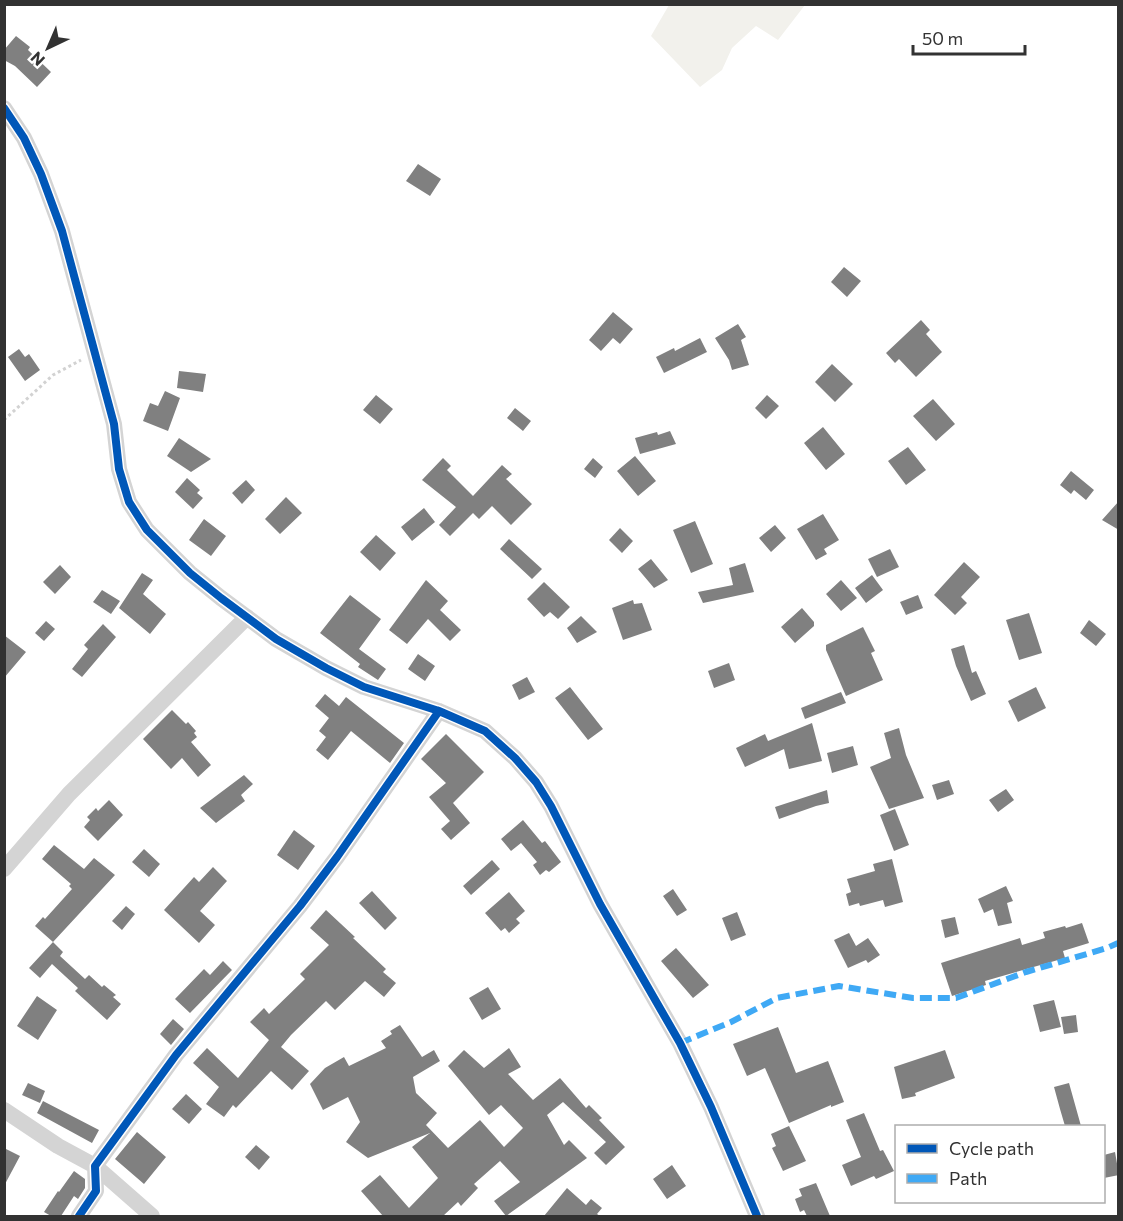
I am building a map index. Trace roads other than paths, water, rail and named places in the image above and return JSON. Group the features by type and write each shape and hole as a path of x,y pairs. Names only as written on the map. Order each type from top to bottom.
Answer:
{"street":[{"path":"4,108 24,138 41,174 62,231 114,424 119,469 129,502 147,530 171,555 220,598 276,639 364,687 439,711 485,731 515,758 536,782 567,835 600,904 680,1043 711,1107 757,1216"},
{"path":"4,869 69,794 247,617"},
{"path":"79,1216 96,1191 95,1166 176,1055 338,857 439,711"},
{"path":"4,1110 58,1146 95,1166 152,1216"}]}
